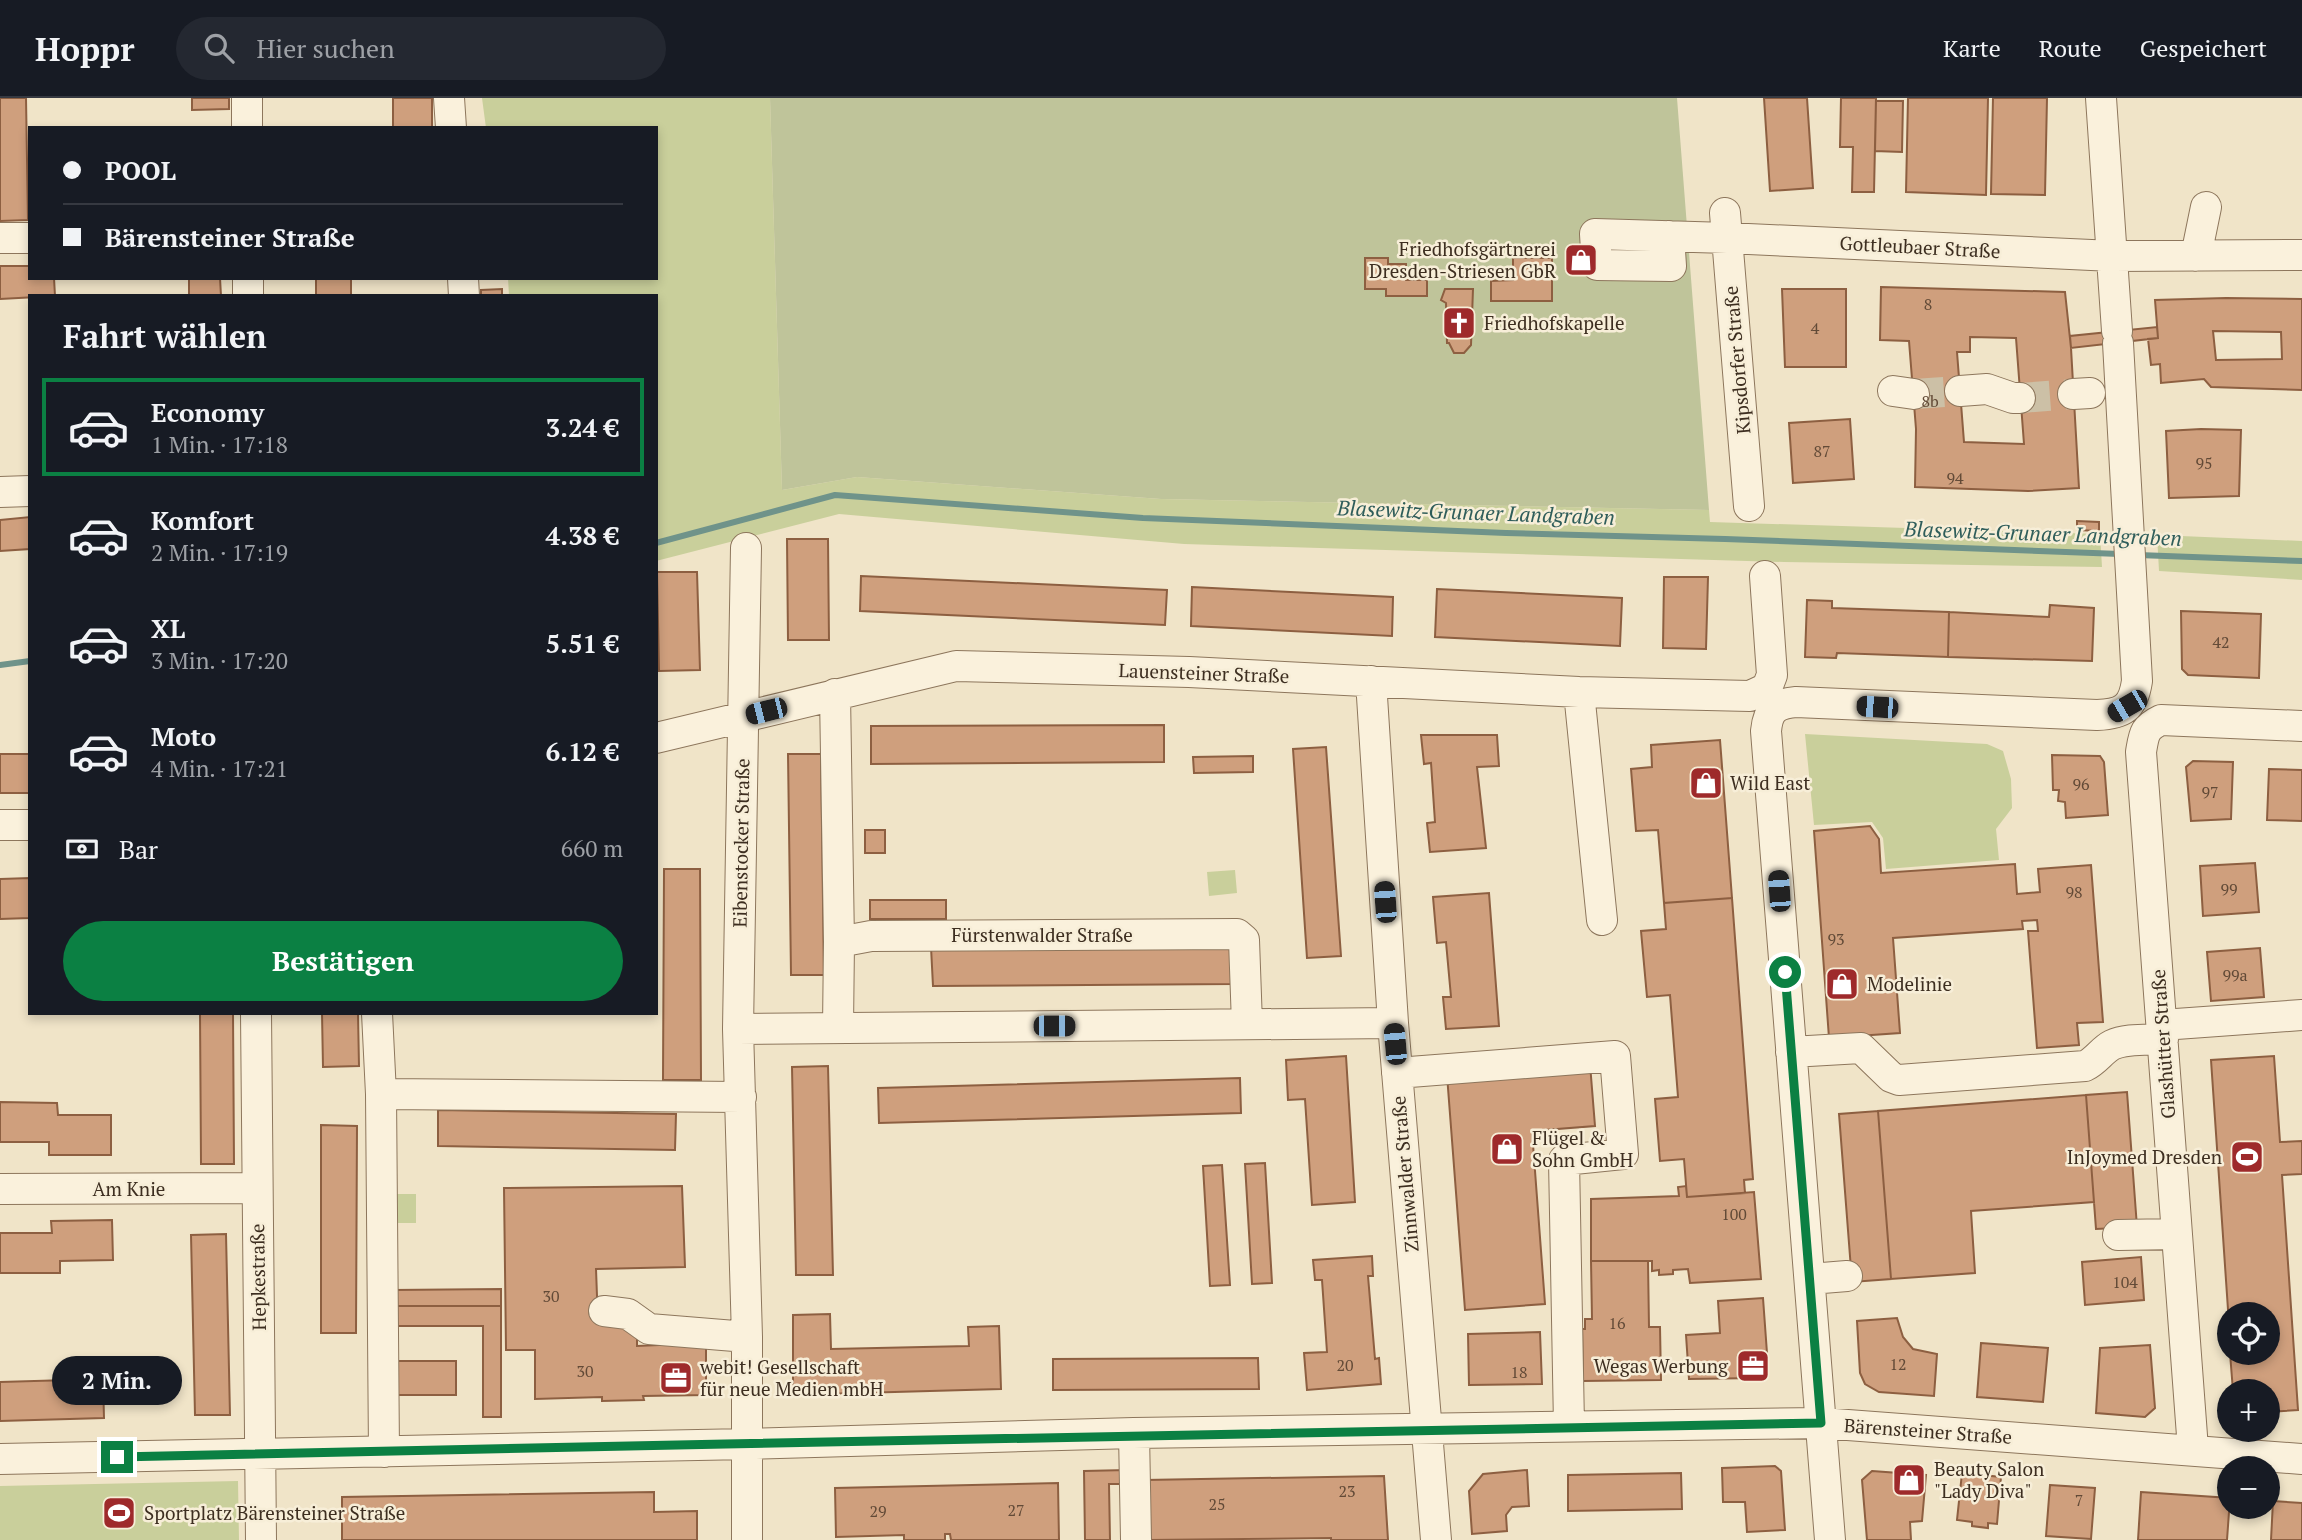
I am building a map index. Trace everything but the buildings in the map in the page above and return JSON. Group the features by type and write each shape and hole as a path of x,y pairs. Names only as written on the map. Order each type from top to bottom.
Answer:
{"street":[{"path":"247,98 247,126"},
{"path":"449,98 451,126"},
{"path":"2101,98 2113,256"},
{"path":"2196,256 2206,207"},
{"name":"Gottleubaer Straße","path":"1669,236 1726,225 2113,256 2302,255"},
{"name":"Kipsdorfer Straße","path":"1726,225 1749,506"},
{"path":"0,238 28,238"},
{"name":"Glashütter Straße","path":"2113,256 2137,681 2134,696 2144,734 2141,752 2193,1450"},
{"path":"1960,391 1986,389 2020,398"},
{"path":"0,492 28,491"},
{"name":"Eibenstocker Straße","path":"746,548 738,1029 747,1337 747,1540"},
{"path":"1765,576 1772,675 1765,702 1766,731 1830,1540"},
{"name":"Lauensteiner Straße","path":"658,737 956,666 1189,672 1579,692 1740,697 1783,703 2114,714 2161,720 2302,726"},
{"name":"Zinnwalder Straße","path":"1371,681 1393,1023 1436,1540"},
{"path":"1579,692 1602,920"},
{"path":"835,694 838,1028"},
{"path":"0,825 28,825"},
{"name":"Fürstenwalder Straße","path":"839,942 871,936 1237,934 1244,940 1247,1024"},
{"name":"Hepkestraße","path":"256,1015 261,1540"},
{"path":"377,1015 381,1094 384,1452"},
{"path":"1791,1052 1861,1048 1891,1077 1899,1080 2085,1066 2109,1046 2162,1032 2302,1015"},
{"path":"738,1029 1393,1023"},
{"path":"1397,1073 1615,1056 1623,1154 1564,1160 1569,1425"},
{"path":"381,1094 741,1097"},
{"name":"Am Knie","path":"0,1189 257,1188"},
{"path":"2118,1235 2178,1234"},
{"path":"1810,1279 1847,1276"},
{"path":"604,1311 628,1314 649,1329 747,1337"},
{"name":"Bärensteiner Straße","path":"0,1459 748,1444 1134,1433 1821,1423 2302,1458"},
{"path":"1134,1433 1136,1540"}],"green space":[{"path":"482,98 770,98 782,490 857,477 1161,499 1709,510 1710,522 2100,534 2102,567 1784,562 1184,544 839,514 658,560 658,294 509,294 508,280 658,280 658,126 486,126"},
{"path":"770,98 1677,98 1709,510 1161,499 857,477 782,490"},
{"path":"2157,535 2302,541 2302,580 2159,571"},
{"path":"1805,734 1987,744 2003,751 2011,779 2012,808 1996,829 1999,860 1886,869 1883,838 1872,822 1814,825"},
{"path":"1235,870 1237,893 1209,896 1207,872"},
{"path":"390,1194 416,1194 416,1223 390,1223"},
{"name":"Sportplatz Bärensteiner Straße","path":"238,1481 239,1540 0,1540 0,1486"}],"waterway":[{"name":"Blasewitz‐Grunaer Landgraben","path":"658,542 835,495 1143,518 2120,554"},
{"name":"Blasewitz‐Grunaer Landgraben","path":"2138,555 2302,561"},
{"name":"Blasewitz‐Grunaer Landgraben","path":"0,665 28,661"}],"tunnel":[{"path":"1914,394 1960,391"},
{"path":"2020,398 2073,394"}],"place":[{"name":"Friedhofsgärtnerei Dresden-Striesen GbR","path":"1581,260"},
{"name":"Friedhofskapelle","path":"1459,323"},
{"name":"Wild East","path":"1706,783"},
{"name":"Modelinie","path":"1842,984"},
{"name":"Flügel & Sohn GmbH","path":"1507,1149"},
{"name":"InJoymed Dresden","path":"2247,1157"},
{"name":"Wegas Werbung","path":"1753,1366"},
{"name":"webit! Gesellschaft für neue Medien mbH","path":"676,1378"},
{"name":"Beauty Salon \"Lady Diva\"","path":"1909,1480"},
{"name":"Sportplatz Bärensteiner Straße","path":"119,1513"}],"route":[{"path":"117,1457 694,1446 1134,1433 1821,1423 1785,972"}]}
